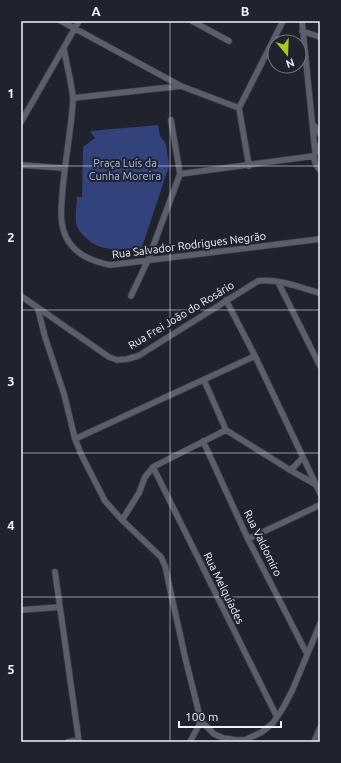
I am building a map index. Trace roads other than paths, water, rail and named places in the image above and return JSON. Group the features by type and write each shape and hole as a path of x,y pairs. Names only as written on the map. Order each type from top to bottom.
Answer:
{"street":[{"path":"61,21 181,86 238,108"},
{"path":"21,122 79,21"},
{"path":"192,21 229,41"},
{"path":"249,166 238,108 283,21"},
{"path":"302,21 316,165 320,170"},
{"path":"302,31 320,37"},
{"name":"Rua Salvador Rodrigues Negrão","path":"64,49 73,98 64,168 61,219 64,233 72,246 81,255 110,265 320,239"},
{"path":"73,98 181,86"},
{"path":"131,296 148,260 180,174 171,120"},
{"path":"312,122 320,134"},
{"path":"315,154 320,145"},
{"path":"180,174 249,166 315,154"},
{"path":"21,165 64,168"},
{"name":"Rua Frei João do Rosário","path":"21,296 109,357 117,360 138,356 258,281 264,280 278,282 320,293"},
{"path":"278,282 320,366"},
{"path":"226,300 255,356 320,493"},
{"path":"38,309 45,337 64,394 75,439 82,456 105,501 122,520 161,557 165,566 201,721 214,734 223,738 245,740 262,732 273,723 292,691 320,624"},
{"path":"75,439 255,356"},
{"path":"204,380 226,430 318,487"},
{"path":"122,520 153,467 226,430"},
{"name":"Rua Valdomiro","path":"203,441 248,539 307,654"},
{"path":"290,470 303,457"},
{"name":"Rua Melquíades","path":"153,467 277,717"},
{"path":"248,539 320,505"},
{"path":"55,572 79,741 68,742"},
{"path":"21,610 60,607"},
{"path":"190,742 201,721"},
{"path":"314,742 320,728"}],"park label":[{"name":"Praça Luís da Cunha Moreira","path":"125,169"}]}
